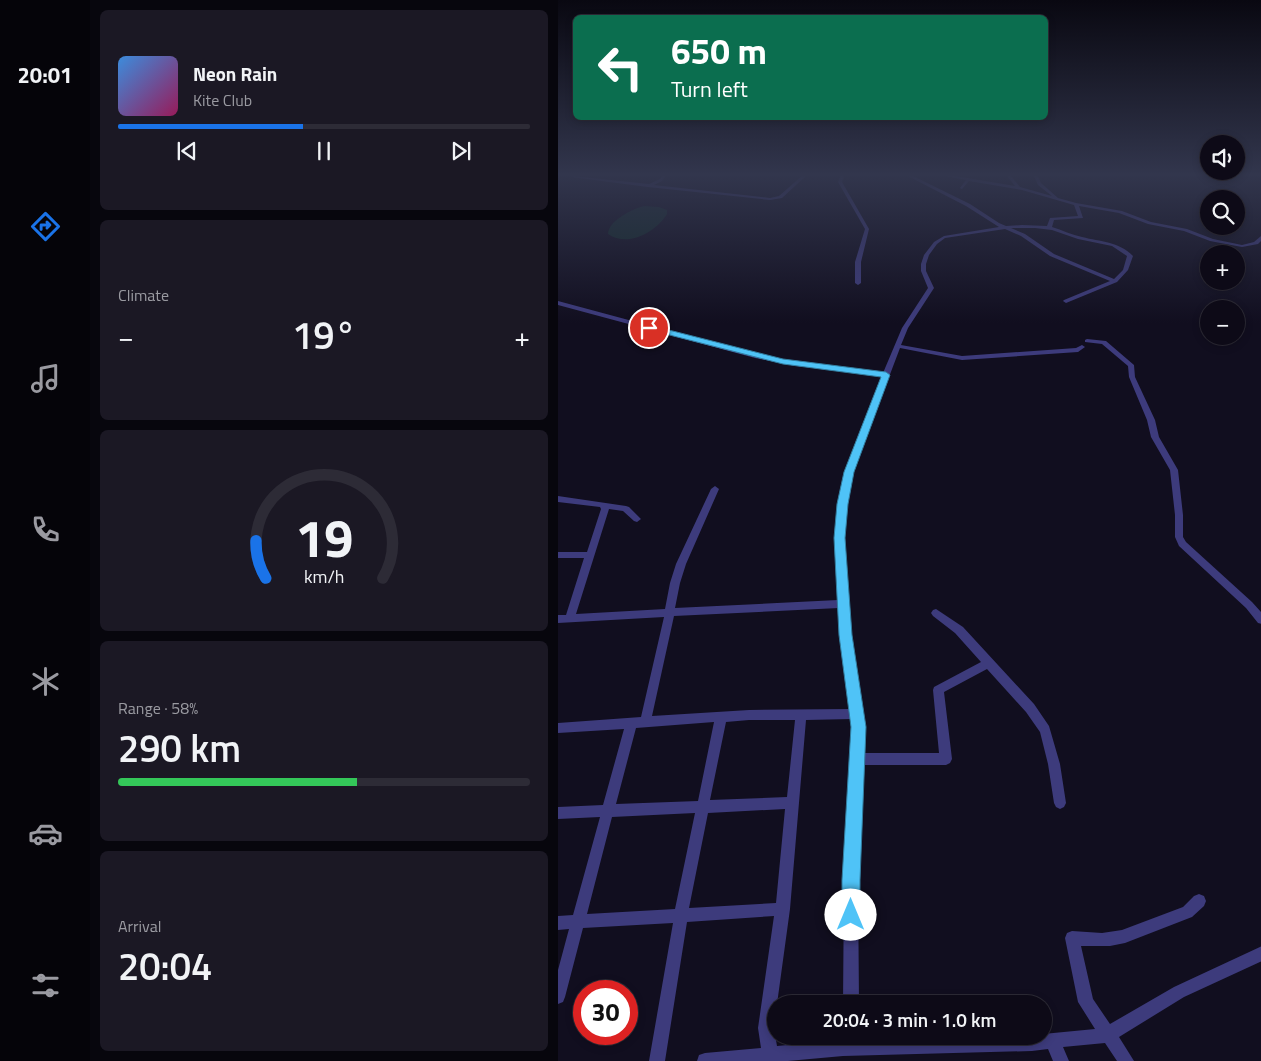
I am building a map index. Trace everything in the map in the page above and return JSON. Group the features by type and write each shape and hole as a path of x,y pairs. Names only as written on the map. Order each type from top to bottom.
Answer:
{"street":[{"path":"858,283 858,262 867,229 864,224"},
{"path":"1000,224 1032,240 1052,255 1115,281"},
{"path":"1049,228 1050,224"},
{"path":"1153,224 1185,230 1212,240 1242,246 1256,243 1262,236"},
{"path":"851,995 851,880 859,727 845,635 840,538 842,504 849,472 898,346 906,328 930,288 923,270 924,257 936,242 944,237 1006,227 1030,226 1066,232 1083,239 1107,242 1130,256 1125,270 1115,281 1066,301"},
{"path":"558,303 702,343 783,362 886,375"},
{"path":"898,346 962,358 1078,350 1085,344 1104,342 1131,365 1132,377 1151,420 1155,437 1174,470 1179,515 1178,537 1182,544 1249,605 1262,620"},
{"path":"645,723 670,614 675,583 681,564 715,489"},
{"path":"558,499 626,509 637,519"},
{"path":"569,619 606,510 603,505"},
{"path":"558,555 591,555"},
{"path":"558,619 670,614 768,606 844,604"},
{"path":"936,612 959,630 1030,708 1045,730 1054,764 1060,803"},
{"path":"857,759 946,759 938,690 988,664"},
{"path":"770,1054 767,1020 783,908 791,803 801,714"},
{"path":"558,728 721,717 857,714"},
{"path":"657,1061 681,915 721,717"},
{"path":"558,997 631,724"},
{"path":"558,813 608,809 791,803"},
{"path":"1126,1061 1106,1035 1086,1002 1072,938 1085,940 1124,937 1130,933 1187,912 1199,901"},
{"path":"558,923 783,908"},
{"path":"1061,1061 1052,1041 1106,1035 1179,992 1262,953"},
{"path":"705,1061 832,1045"}],"green space":[{"path":"659,224 649,232 633,239 616,238 608,234 612,225"}],"route":[{"path":"649,328 702,343 783,362 886,375 849,472 842,504 840,538 845,635 859,727 851,915"}]}
